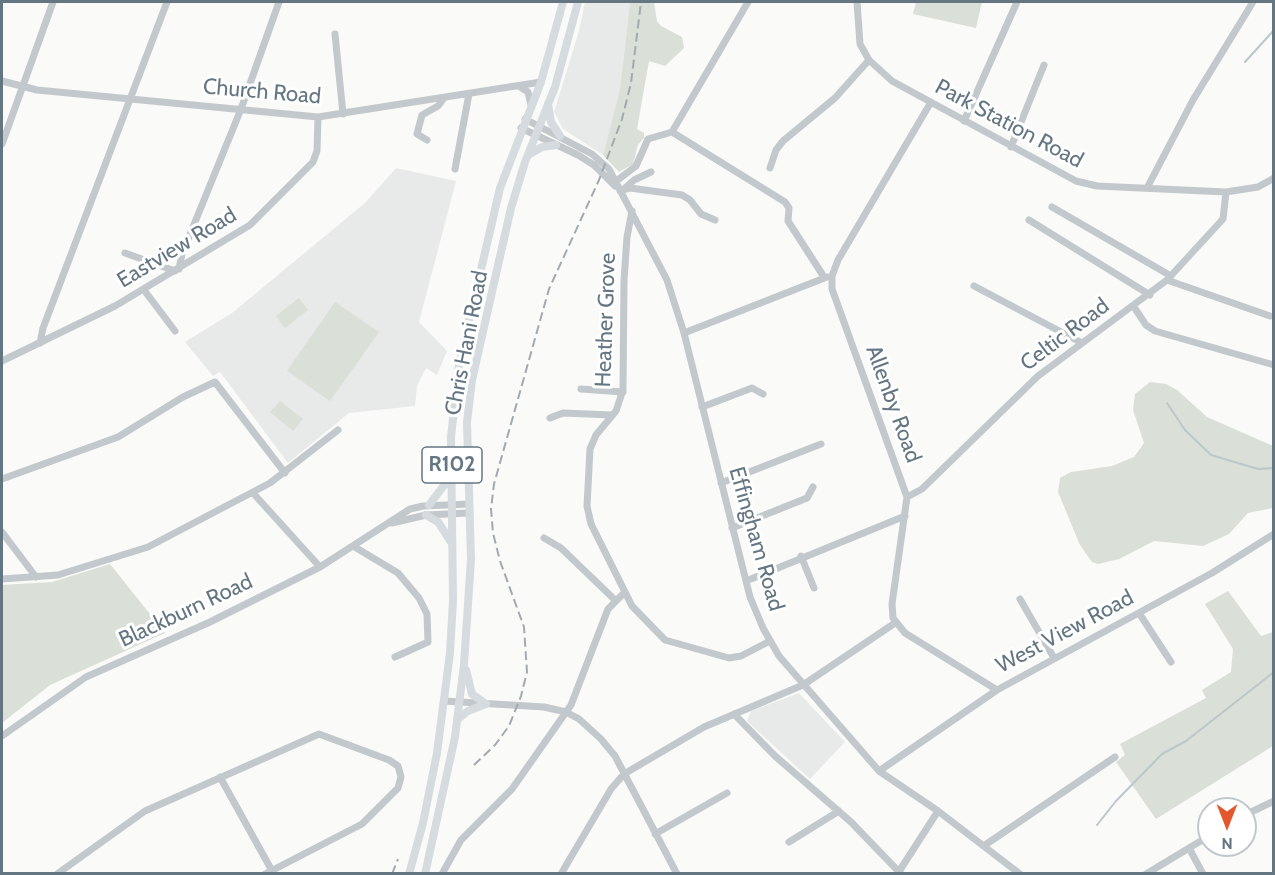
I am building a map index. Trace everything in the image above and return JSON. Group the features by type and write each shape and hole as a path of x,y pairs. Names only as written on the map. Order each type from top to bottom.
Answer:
{"main road":[{"name":"Chris Hani Road","path":"409,873 431,785 444,701 453,601 451,437 459,364 498,198 521,128 541,82 563,2"},
{"name":"Chris Hani Road","path":"425,873 438,825 458,719 464,664 470,570 467,422 472,380 511,208 570,39 578,2"},
{"path":"528,155 558,140 551,122 548,103"},
{"path":"429,505 452,475"},
{"path":"426,515 443,528 453,545"},
{"path":"464,664 472,694 486,704"},
{"path":"458,719 468,711 486,704"}],"street":[{"path":"2,144 53,2"},
{"path":"40,343 43,328 167,2"},
{"path":"125,253 177,270 241,109 279,2"},
{"path":"615,182 636,166 648,139 672,132 748,2"},
{"name":"Park Station Road","path":"857,2 857,31 860,44 869,60 892,81 1011,147 1082,183 1226,192 1258,187 1274,178"},
{"path":"964,121 1017,2"},
{"path":"1147,188 1193,100 1253,2"},
{"path":"334,34 343,114"},
{"path":"770,168 776,150 783,141 835,98 869,60"},
{"path":"1011,147 1044,65"},
{"name":"Church Road","path":"2,81 21,87 318,117 541,82"},
{"path":"519,86 528,92 531,105"},
{"path":"455,169 469,94"},
{"path":"427,140 417,134 422,116 436,108 444,98"},
{"path":"684,333 824,277 832,276 838,260 931,102"},
{"name":"Eastview Road","path":"2,361 144,290 250,225 310,165 317,151 318,117"},
{"name":"Effingham Road","path":"525,119 558,140"},
{"name":"Effingham Road","path":"521,128 592,154 622,190 672,290 750,597 770,641 803,685 879,771 938,811 1020,873"},
{"path":"672,132 785,202 789,208 788,221 824,277"},
{"path":"622,190 634,180 651,172"},
{"path":"622,190 681,195 690,200 701,214 715,220"},
{"name":"Celtic Road","path":"907,497 922,489 1015,396 1082,343 1150,295 1169,278 1223,219 1226,192"},
{"path":"1052,207 1169,278 1270,316"},
{"name":"Heather Grove","path":"632,211 627,237 625,274 623,392 612,415 596,435 590,449 587,506 591,524 624,593 637,614 660,636 681,646 729,658 741,656 770,641"},
{"path":"1029,220 1150,295"},
{"name":"Allenby Road","path":"832,276 833,295 907,497 891,604 895,623"},
{"path":"974,286 1082,343"},
{"path":"144,290 175,331"},
{"path":"1134,307 1146,325 1155,331 1274,365"},
{"path":"2,479 118,437 183,397 215,382 285,473"},
{"path":"702,407 752,388 763,394"},
{"path":"581,389 623,392"},
{"path":"550,418 563,413 612,415"},
{"path":"2,579 75,571 133,553 253,493 285,473 338,430"},
{"path":"721,483 821,444"},
{"path":"732,528 807,498 813,487"},
{"path":"253,493 320,567"},
{"name":"Blackburn Road","path":"2,736 86,678 210,622 320,567 410,509 429,505 469,509"},
{"name":"Blackburn Road","path":"389,524 452,509"},
{"path":"751,579 801,556 905,516"},
{"path":"2,532 36,577"},
{"name":"West View Road","path":"879,771 997,690 1212,573 1274,534"},
{"path":"544,538 561,548 615,600"},
{"path":"353,546 404,579 419,597 427,614 429,639 395,657"},
{"path":"801,556 814,588"},
{"path":"442,873 461,840 512,789 566,712 579,685 608,609 624,593"},
{"path":"1020,599 1054,658"},
{"path":"1139,613 1171,662"},
{"path":"561,873 611,789 624,774 704,727 803,685 895,623 905,633 997,690"},
{"path":"444,701 536,706 566,712 601,739 624,774 675,872"},
{"path":"734,714 776,756 839,811 900,872 938,811"},
{"path":"57,873 145,811 220,777 319,734 389,760 399,770 400,785 362,825 268,871 220,777"},
{"path":"985,845 1115,757"},
{"path":"655,834 727,793"},
{"path":"1257,809 1273,802"},
{"path":"789,842 839,811"},
{"path":"1146,873 1197,843"},
{"path":"1189,848 1203,873"}],"shaded area":[{"path":"585,2 630,2 620,89 603,155 563,129 554,112 579,31"},
{"path":"630,2 654,2 657,21 661,26 682,37 684,48 665,66 649,61 637,129 644,133 644,138 638,145 633,164 619,172 603,155 620,89"},
{"path":"916,2 982,2 976,28 913,14"},
{"path":"396,168 456,181 419,322 447,351 437,375 426,368 417,386 415,406 349,413 288,463 220,372 213,376 185,342 232,313 365,203"},
{"path":"299,298 308,310 285,328 276,316"},
{"path":"335,302 379,332 330,401 287,371"},
{"path":"1150,382 1166,384 1177,390 1207,417 1273,446 1273,508 1248,513 1229,534 1203,546 1154,541 1119,559 1098,564 1092,562 1080,545 1058,492 1060,478 1071,472 1112,466 1134,457 1144,443 1133,410 1135,394"},
{"path":"280,401 303,419 293,431 270,412"},
{"path":"110,564 165,633 50,685 2,723 2,585 52,582"},
{"path":"1228,591 1261,636 1273,632 1273,746 1156,819 1116,762 1125,755 1120,744 1206,698 1202,690 1231,672 1233,649 1205,604"},
{"path":"799,693 845,742 810,779 747,721 751,711"}],"waterway":[{"path":"1245,62 1274,30"},
{"path":"1167,403 1185,430 1211,455 1258,469 1274,468"},
{"path":"1097,825 1116,801 1162,754 1186,741 1274,672"}],"railway":[{"path":"474,765 495,745 509,726 521,696 527,672 524,627 500,561 493,533 491,509 494,484 549,289 599,180 622,119 631,83 641,2"},
{"path":"392,874 398,859"}]}
